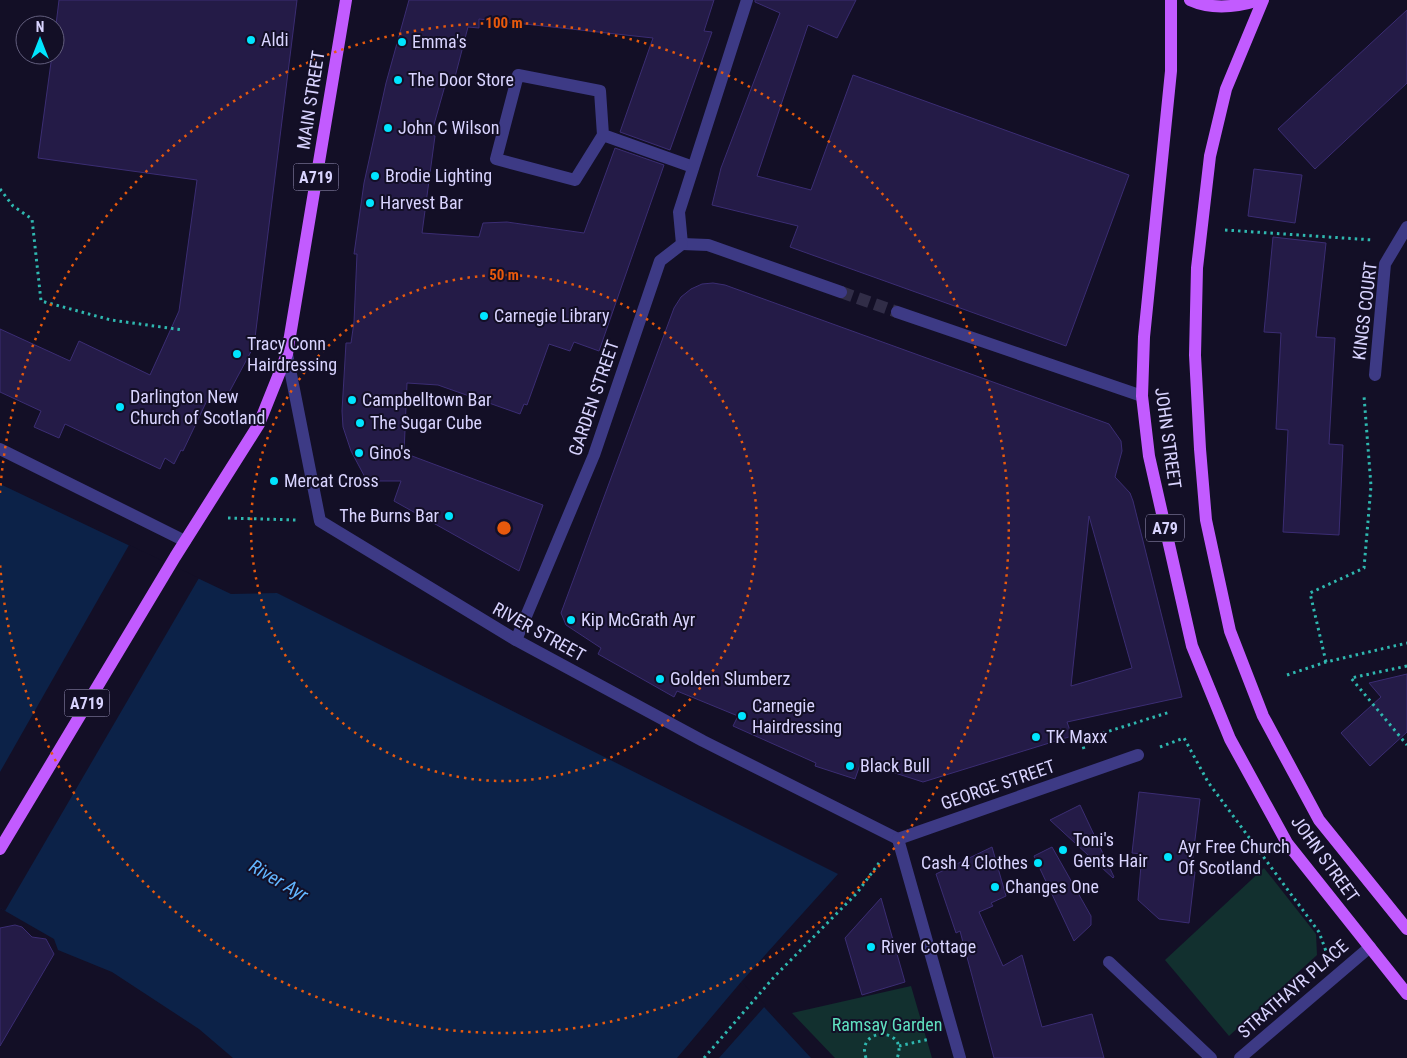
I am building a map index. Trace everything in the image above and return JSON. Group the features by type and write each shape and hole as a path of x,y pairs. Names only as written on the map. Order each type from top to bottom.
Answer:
{"main road":[{"name":"MAIN STREET","path":"287,354 346,0"},
{"name":"JOHN STREET","path":"1171,0 1170,71 1144,337 1142,396 1149,456 1195,654 1230,739 1288,843 1407,994"},
{"name":"A79","path":"1190,0 1216,7 1240,6 1261,0"},
{"name":"JOHN STREET","path":"1261,0 1226,89 1210,156 1197,268 1195,355 1206,520 1230,631 1263,716 1319,820 1407,929"},
{"name":"A719","path":"0,849 175,556 260,424 287,354"}],"street":[{"path":"747,0 679,212 682,244 708,245 841,292"},
{"path":"518,75 600,91 603,135 575,180 496,159 518,75"},
{"path":"603,135 693,167"},
{"name":"KINGS COURT","path":"1375,375 1385,264 1407,227"},
{"name":"GARDEN STREET","path":"516,640 594,455 660,261 682,244"},
{"path":"897,312 1142,396"},
{"path":"287,354 320,521"},
{"path":"0,449 185,541"},
{"name":"RIVER STREET","path":"320,521 516,640 702,741 898,839"},
{"name":"GEORGE STREET","path":"898,839 1138,755"},
{"path":"898,839 960,1058"},
{"name":"STRATHAYR PLACE","path":"1240,1058 1370,947"},
{"path":"1109,962 1211,1058"}],"path":[{"path":"0,189 13,206 32,219 41,301 111,320 183,330"},
{"path":"1202,228 1398,242"},
{"path":"1326,662 1310,593 1364,568 1371,486 1364,395 1375,375"},
{"path":"204,509 232,519 320,521"},
{"path":"1288,675 1326,662 1407,643"},
{"path":"1407,666 1351,678 1407,745"},
{"path":"1092,771 1081,740 1170,712"},
{"path":"1184,738 1208,782 1319,932 1335,976"},
{"path":"704,1058 774,977 856,893 898,839"},
{"path":"859,1058 866,1057 867,1041 880,1033 888,1034 899,1046"},
{"path":"899,1046 953,1033"},
{"path":"897,1058 899,1046"}],"green space":[{"path":"1264,868 1316,934 1317,955 1229,1036 1165,960"},
{"name":"Ramsay Garden","path":"911,986 932,1058 835,1058 792,1013"}],"water":[{"name":"River Ayr","path":"0,484 231,594 277,593 838,874 741,982 811,1058 233,1058 199,1029 112,972 58,950 54,939 0,908"}],"pier":[{"path":"129,545 199,578 5,911 0,908 0,772"},
{"path":"741,982 766,1005 719,1058 677,1058"}],"building":[{"path":"59,0 297,0 254,346 225,400 211,392 183,451 181,450 174,464 165,458 160,469 65,424 59,438 34,427 41,411 0,392 0,329 70,361 79,341 150,375 179,311 197,180 38,158 51,65 65,65 65,15 57,15"},
{"path":"409,0 714,0 704,31 712,32 670,150 620,132 653,38 479,19 479,28 468,27 455,77 448,75 431,135 435,136 422,233 479,237 483,223 507,222 584,233 615,148 664,165 599,351 574,342 570,351 549,344 527,405 524,404 520,414 438,385 407,383 404,453 543,505 519,571 394,501 401,481 367,481 351,451 343,427 342,411 346,343 351,343 354,322 357,254 354,254 364,183 386,83"},
{"path":"755,0 856,0 837,38 808,25 757,176 811,190 853,75 1129,175 1066,346 790,247 798,226 712,205 721,168 780,13 755,2"},
{"path":"1407,10 1407,83 1315,169 1278,129"},
{"path":"1254,169 1302,175 1295,223 1248,216"},
{"path":"1273,237 1326,243 1316,337 1335,338 1329,444 1343,445 1339,535 1283,532 1288,430 1276,429 1281,333 1264,332"},
{"path":"702,284 725,285 1109,424 1121,441 1122,451 1115,477 1130,493 1133,501 1182,697 1067,722 1072,736 923,782 861,762 855,779 815,766 816,763 733,726 738,716 677,691 674,697 598,654 601,648 566,625 561,613 674,308 681,297 691,289","holes":["1089,516 1132,668 1071,686"]},
{"path":"1407,674 1407,732 1370,766 1341,733 1381,697 1369,683"},
{"name":"Ayr Free Church Of Scotland","path":"1139,792 1200,799 1191,872 1195,872 1189,923 1159,919 1138,900 1142,854 1132,853"},
{"path":"1080,805 1114,877 1113,878 1050,820"},
{"path":"992,847 1006,896 991,903 993,906 979,912 1003,966 1022,955 1042,1027 1092,1014 1104,1058 994,1058 960,931 956,933 936,874"},
{"path":"1052,847 1091,916 1091,925 1074,941 1034,856"},
{"name":"River Cottage","path":"881,898 905,982 862,995 845,938"},
{"path":"15,925 22,927 32,937 46,939 54,954 0,1046 0,928"}],"tunnel":[{"path":"841,292 897,312"}],"place":[{"name":"Aldi","path":"251,40"},
{"name":"Emma's","path":"402,42"},
{"name":"The Door Store","path":"398,80"},
{"name":"John C Wilson","path":"388,128"},
{"name":"Brodie Lighting","path":"375,176"},
{"name":"Harvest Bar","path":"370,203"},
{"name":"Carnegie Library","path":"484,316"},
{"name":"Tracy Conn Hairdressing","path":"237,354"},
{"name":"Campbelltown Bar","path":"352,400"},
{"name":"Darlington New Church of Scotland","path":"120,407"},
{"name":"The Sugar Cube","path":"360,423"},
{"name":"Gino's","path":"359,453"},
{"name":"Mercat Cross","path":"274,481"},
{"name":"The Burns Bar","path":"449,516"},
{"name":"Kip McGrath Ayr","path":"571,620"},
{"name":"Golden Slumberz","path":"660,679"},
{"name":"Carnegie Hairdressing","path":"742,716"},
{"name":"TK Maxx","path":"1036,737"},
{"name":"Black Bull","path":"850,766"},
{"name":"Toni's Gents Hair","path":"1063,850"},
{"name":"Ayr Free Church Of Scotland","path":"1168,857"},
{"name":"Cash 4 Clothes","path":"1038,863"},
{"name":"Changes One","path":"995,887"},
{"name":"River Cottage","path":"871,947"}]}
